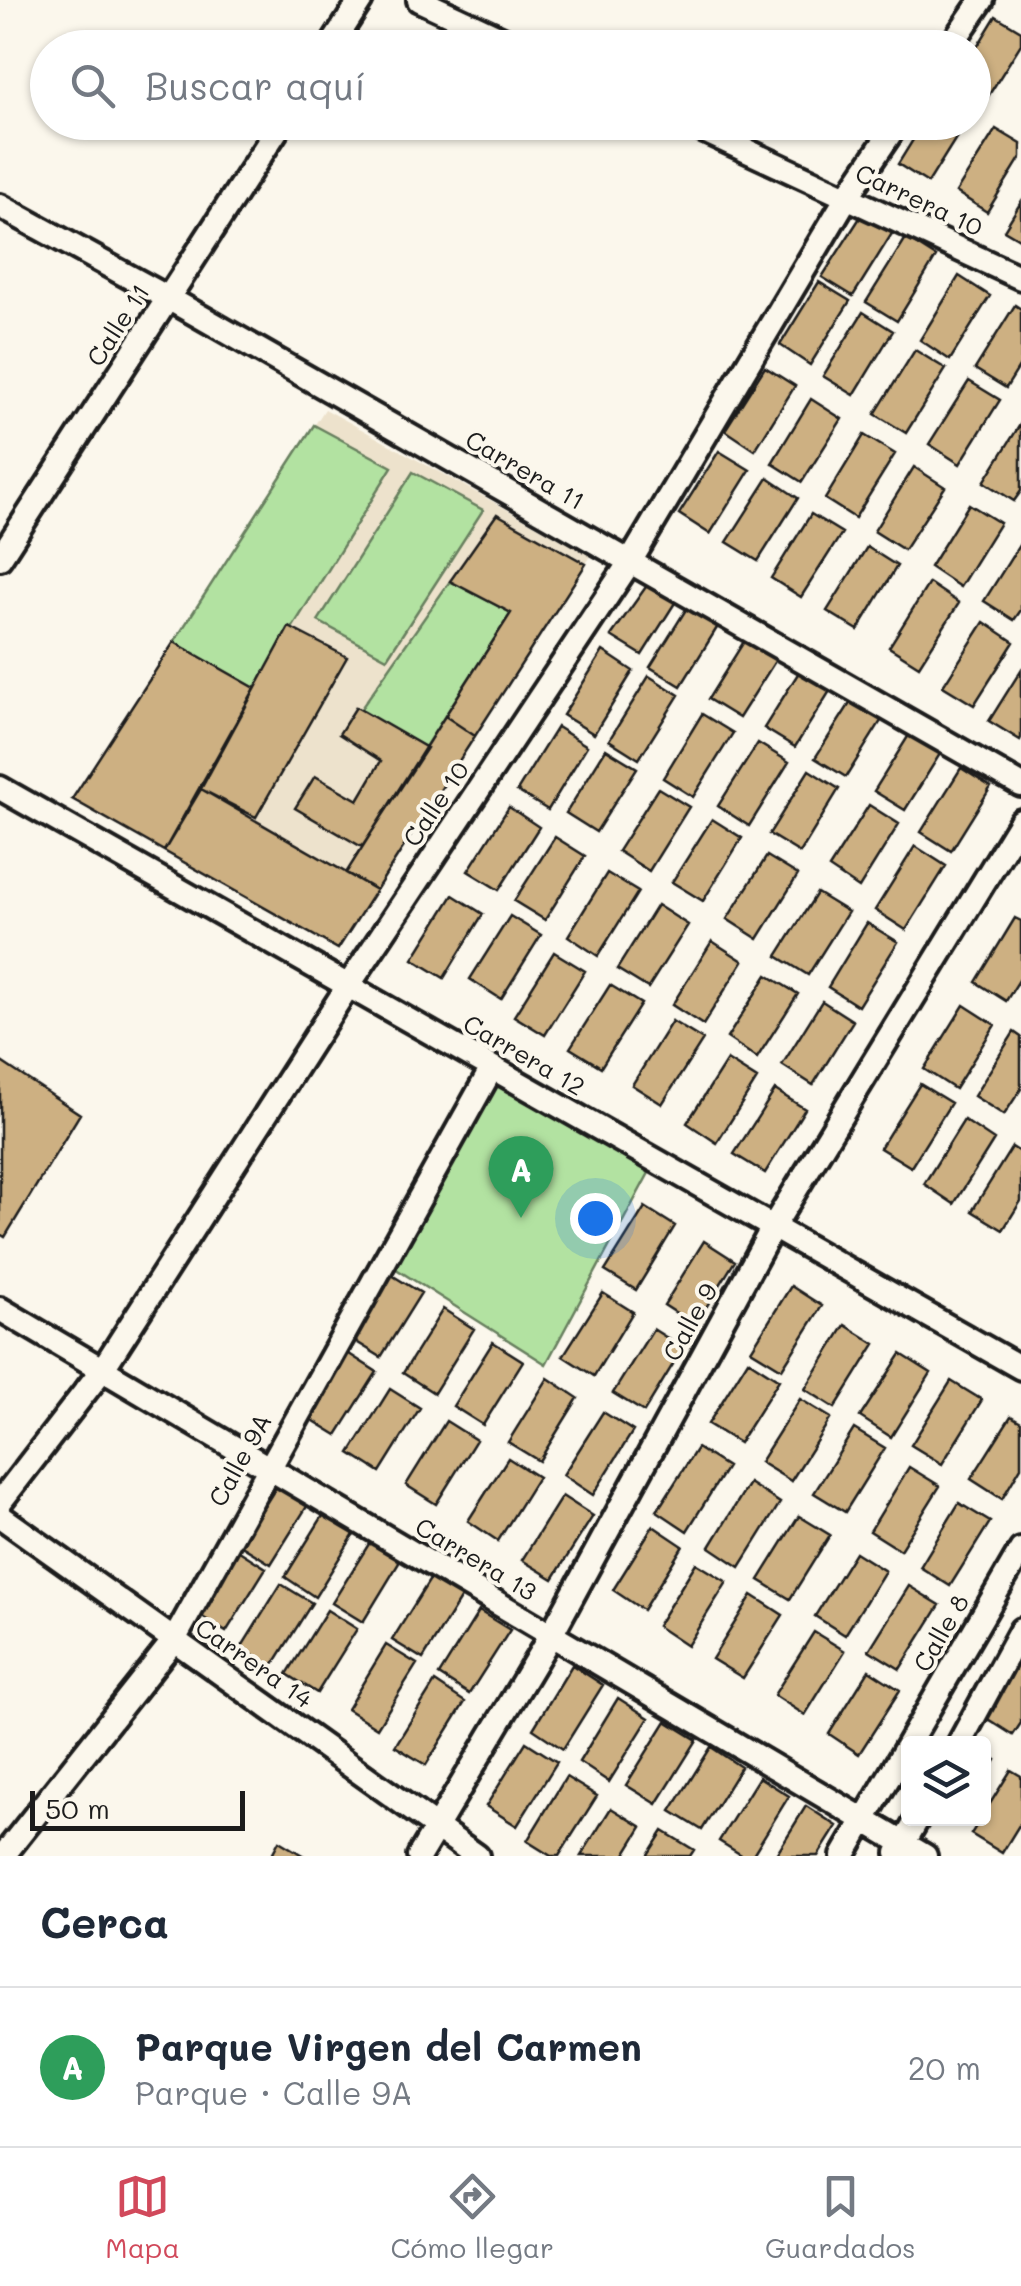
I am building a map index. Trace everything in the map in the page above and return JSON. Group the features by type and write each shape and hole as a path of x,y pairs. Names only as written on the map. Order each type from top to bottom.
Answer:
{"street":[{"path":"342,30 361,0"},
{"path":"419,0 483,30"},
{"path":"962,30 982,0"},
{"name":"Calle 11","path":"0,558 270,140"},
{"name":"Carrera 10","path":"724,140 1021,278"},
{"name":"Calle 10","path":"0,1502 102,1370 348,986 630,562 847,197 886,140"},
{"name":"Carrera 11","path":"0,206 1021,786"},
{"name":"Carrera 12","path":"0,788 1021,1368"},
{"name":"Calle 9","path":"419,1856 551,1635 773,1228 1021,821"},
{"name":"Calle 9A","path":"3,1856 174,1640 492,1068"},
{"name":"Carrera 13","path":"0,1309 864,1820 900,1850 925,1856"},
{"name":"Carrera 14","path":"0,1516 477,1856"},
{"name":"Calle 8","path":"843,1856 1021,1550"},
{"path":"963,1736 1021,1630"},
{"path":"900,1850 914,1826"}],"shaded area":[{"path":"325,409 591,556 338,949 72,799"}],"green space":[{"path":"314,425 392,467 255,688 174,642"},
{"path":"413,472 483,510 387,658 318,621"},
{"path":"450,581 511,613 425,747 360,710"},
{"path":"495,1082 650,1171 546,1364 390,1265"}],"building":[{"path":"996,16 1021,31 1021,44 991,92 991,30 987,30"},
{"path":"996,129 1021,144 1021,157 987,212 956,192"},
{"path":"913,140 955,140 928,183 898,164"},
{"path":"1021,202 1021,240 1004,230"},
{"path":"863,213 893,232 853,296 822,277"},
{"path":"906,238 936,257 897,321 866,302"},
{"path":"959,276 990,296 950,360 920,340"},
{"path":"819,282 850,301 810,365 780,345"},
{"path":"1015,305 1021,309 1021,364 1006,388 975,369"},
{"path":"863,312 893,331 854,395 823,376"},
{"path":"915,350 946,369 906,433 875,414"},
{"path":"765,367 795,386 755,450 725,430"},
{"path":"969,381 1000,400 960,464 929,444"},
{"path":"811,399 842,419 802,482 772,463"},
{"path":"1021,423 1021,491 1014,501 984,482"},
{"path":"864,435 895,454 855,518 825,499"},
{"path":"719,451 750,470 710,534 679,514"},
{"path":"914,467 945,487 904,550 874,531"},
{"path":"768,478 798,498 758,561 727,542"},
{"path":"969,504 1000,523 960,587 930,567"},
{"path":"497,514 586,564 475,736 445,716 511,613 450,581"},
{"path":"811,514 842,533 801,597 771,578"},
{"path":"1021,542 1021,610 1014,620 984,601"},
{"path":"867,547 897,566 858,630 827,611"},
{"path":"929,583 959,603 919,666 889,647"},
{"path":"648,584 678,598 642,655 611,636"},
{"path":"690,603 720,623 681,686 650,667"},
{"path":"984,622 1014,642 974,705 943,686"},
{"path":"289,627 347,657 256,817 201,789"},
{"path":"748,635 779,655 739,718 708,699"},
{"path":"174,642 255,688 164,851 72,799"},
{"path":"603,651 633,671 594,734 563,715"},
{"path":"804,664 835,683 795,747 764,728"},
{"path":"1021,670 1021,738 1020,740 989,721"},
{"path":"649,676 679,695 639,759 609,740"},
{"path":"856,694 886,713 846,777 815,758"},
{"path":"356,707 427,748 362,847 295,808 315,776 358,800 381,761 339,734"},
{"path":"702,714 733,733 693,797 663,778"},
{"path":"445,716 475,736 376,890 346,873"},
{"path":"557,727 587,746 548,810 517,791"},
{"path":"914,727 945,746 905,810 874,791"},
{"path":"758,743 789,762 749,826 718,806"},
{"path":"606,749 637,768 596,832 566,813"},
{"path":"961,768 991,787 951,851 921,832"},
{"path":"809,770 839,789 800,853 769,834"},
{"path":"658,788 689,807 649,871 618,851"},
{"path":"201,789 376,890 338,949 164,851"},
{"path":"869,805 899,824 859,888 829,868"},
{"path":"509,807 539,827 499,890 468,871"},
{"path":"712,819 742,838 703,901 672,882"},
{"path":"555,837 585,856 545,920 514,901"},
{"path":"915,846 946,866 906,930 875,910"},
{"path":"767,856 798,875 758,939 727,919"},
{"path":"607,873 638,892 598,956 568,936"},
{"path":"817,893 848,912 808,975 777,956"},
{"path":"453,895 483,914 444,978 413,959"},
{"path":"657,905 688,925 648,988 617,969"},
{"path":"510,916 541,935 501,999 470,979"},
{"path":"1015,918 1021,921 1021,977 1006,1001 976,982"},
{"path":"867,923 898,942 858,1006 828,987"},
{"path":"712,941 743,961 703,1025 672,1005"},
{"path":"554,952 585,971 545,1035 514,1016"},
{"path":"767,975 798,994 757,1058 727,1038"},
{"path":"610,985 641,1004 601,1067 570,1048"},
{"path":"822,1001 853,1021 813,1085 782,1065"},
{"path":"964,1005 995,1025 955,1089 924,1069"},
{"path":"672,1021 703,1040 662,1104 632,1085"},
{"path":"1014,1032 1021,1037 1021,1089 1004,1115 974,1096"},
{"path":"727,1060 757,1079 717,1143 687,1123"},
{"path":"0,1061 80,1114 5,1237 0,1234"},
{"path":"920,1084 951,1103 911,1167 880,1148"},
{"path":"775,1090 805,1109 765,1173 734,1154"},
{"path":"964,1120 994,1140 954,1204 924,1184"},
{"path":"1012,1147 1021,1153 1021,1201 1003,1230 972,1211"},
{"path":"645,1207 675,1226 636,1290 605,1271"},
{"path":"704,1241 735,1261 695,1325 664,1305"},
{"path":"390,1274 421,1293 381,1357 350,1338"},
{"path":"791,1286 822,1306 782,1369 751,1350"},
{"path":"603,1293 633,1312 594,1376 563,1356"},
{"path":"443,1309 474,1329 434,1393 403,1373"},
{"path":"845,1325 875,1344 835,1408 805,1389"},
{"path":"653,1329 683,1348 644,1412 613,1393"},
{"path":"493,1342 523,1361 483,1425 453,1406"},
{"path":"346,1352 377,1372 337,1435 306,1416"},
{"path":"901,1354 931,1373 891,1437 860,1417"},
{"path":"748,1360 779,1380 739,1443 708,1424"},
{"path":"548,1378 578,1398 539,1461 508,1442"},
{"path":"951,1381 982,1400 942,1464 911,1445"},
{"path":"390,1389 420,1408 380,1472 350,1453"},
{"path":"800,1399 831,1418 791,1481 760,1462"},
{"path":"603,1412 633,1431 593,1495 563,1475"},
{"path":"1011,1416 1021,1422 1021,1467 1002,1499 971,1479"},
{"path":"446,1421 476,1440 436,1504 406,1485"},
{"path":"854,1429 885,1448 845,1512 814,1493"},
{"path":"697,1448 727,1467 687,1531 657,1511"},
{"path":"508,1458 538,1477 498,1541 468,1521"},
{"path":"909,1467 940,1486 900,1550 870,1531"},
{"path":"280,1481 311,1500 271,1564 240,1545"},
{"path":"749,1483 780,1503 740,1567 710,1547"},
{"path":"562,1496 593,1516 553,1579 522,1560"},
{"path":"959,1503 990,1522 950,1586 920,1567"},
{"path":"324,1514 355,1533 315,1597 285,1577"},
{"path":"799,1516 830,1535 790,1599 759,1580"},
{"path":"653,1526 683,1546 643,1610 613,1590"},
{"path":"372,1539 402,1558 363,1622 332,1603"},
{"path":"236,1549 266,1568 226,1632 196,1613"},
{"path":"855,1552 885,1571 845,1635 815,1616"},
{"path":"696,1563 727,1582 687,1646 657,1626"},
{"path":"432,1576 462,1596 423,1659 392,1640"},
{"path":"281,1584 312,1603 272,1667 241,1648"},
{"path":"909,1586 940,1605 900,1669 869,1650"},
{"path":"752,1595 783,1615 743,1678 712,1659"},
{"path":"327,1610 357,1629 317,1693 287,1674"},
{"path":"479,1611 510,1630 469,1694 439,1675"},
{"path":"814,1632 845,1651 805,1715 774,1695"},
{"path":"386,1645 417,1664 377,1728 347,1709"},
{"path":"1021,1654 1021,1723 1013,1735 983,1716"},
{"path":"572,1665 603,1685 563,1749 533,1729"},
{"path":"869,1670 900,1690 859,1754 829,1734"},
{"path":"435,1682 465,1702 426,1765 395,1746"},
{"path":"618,1698 649,1718 609,1782 579,1762"},
{"path":"666,1721 697,1740 657,1804 626,1785"},
{"path":"526,1742 557,1762 517,1826 486,1806"},
{"path":"711,1747 741,1767 702,1830 671,1811"},
{"path":"1011,1770 1021,1776 1021,1822 1002,1853 971,1834 976,1826 991,1826 991,1802"},
{"path":"566,1777 597,1796 559,1856 551,1856 527,1841"},
{"path":"759,1777 789,1796 752,1856 743,1856 719,1841"},
{"path":"806,1806 837,1826 818,1856 775,1856"},
{"path":"611,1808 642,1827 624,1856 581,1856"},
{"path":"663,1831 694,1850 690,1856 647,1856"},
{"path":"279,1841 304,1856 271,1856"}],"place":[{"name":"Parque Virgen del Carmen","path":"521,1218"}]}
